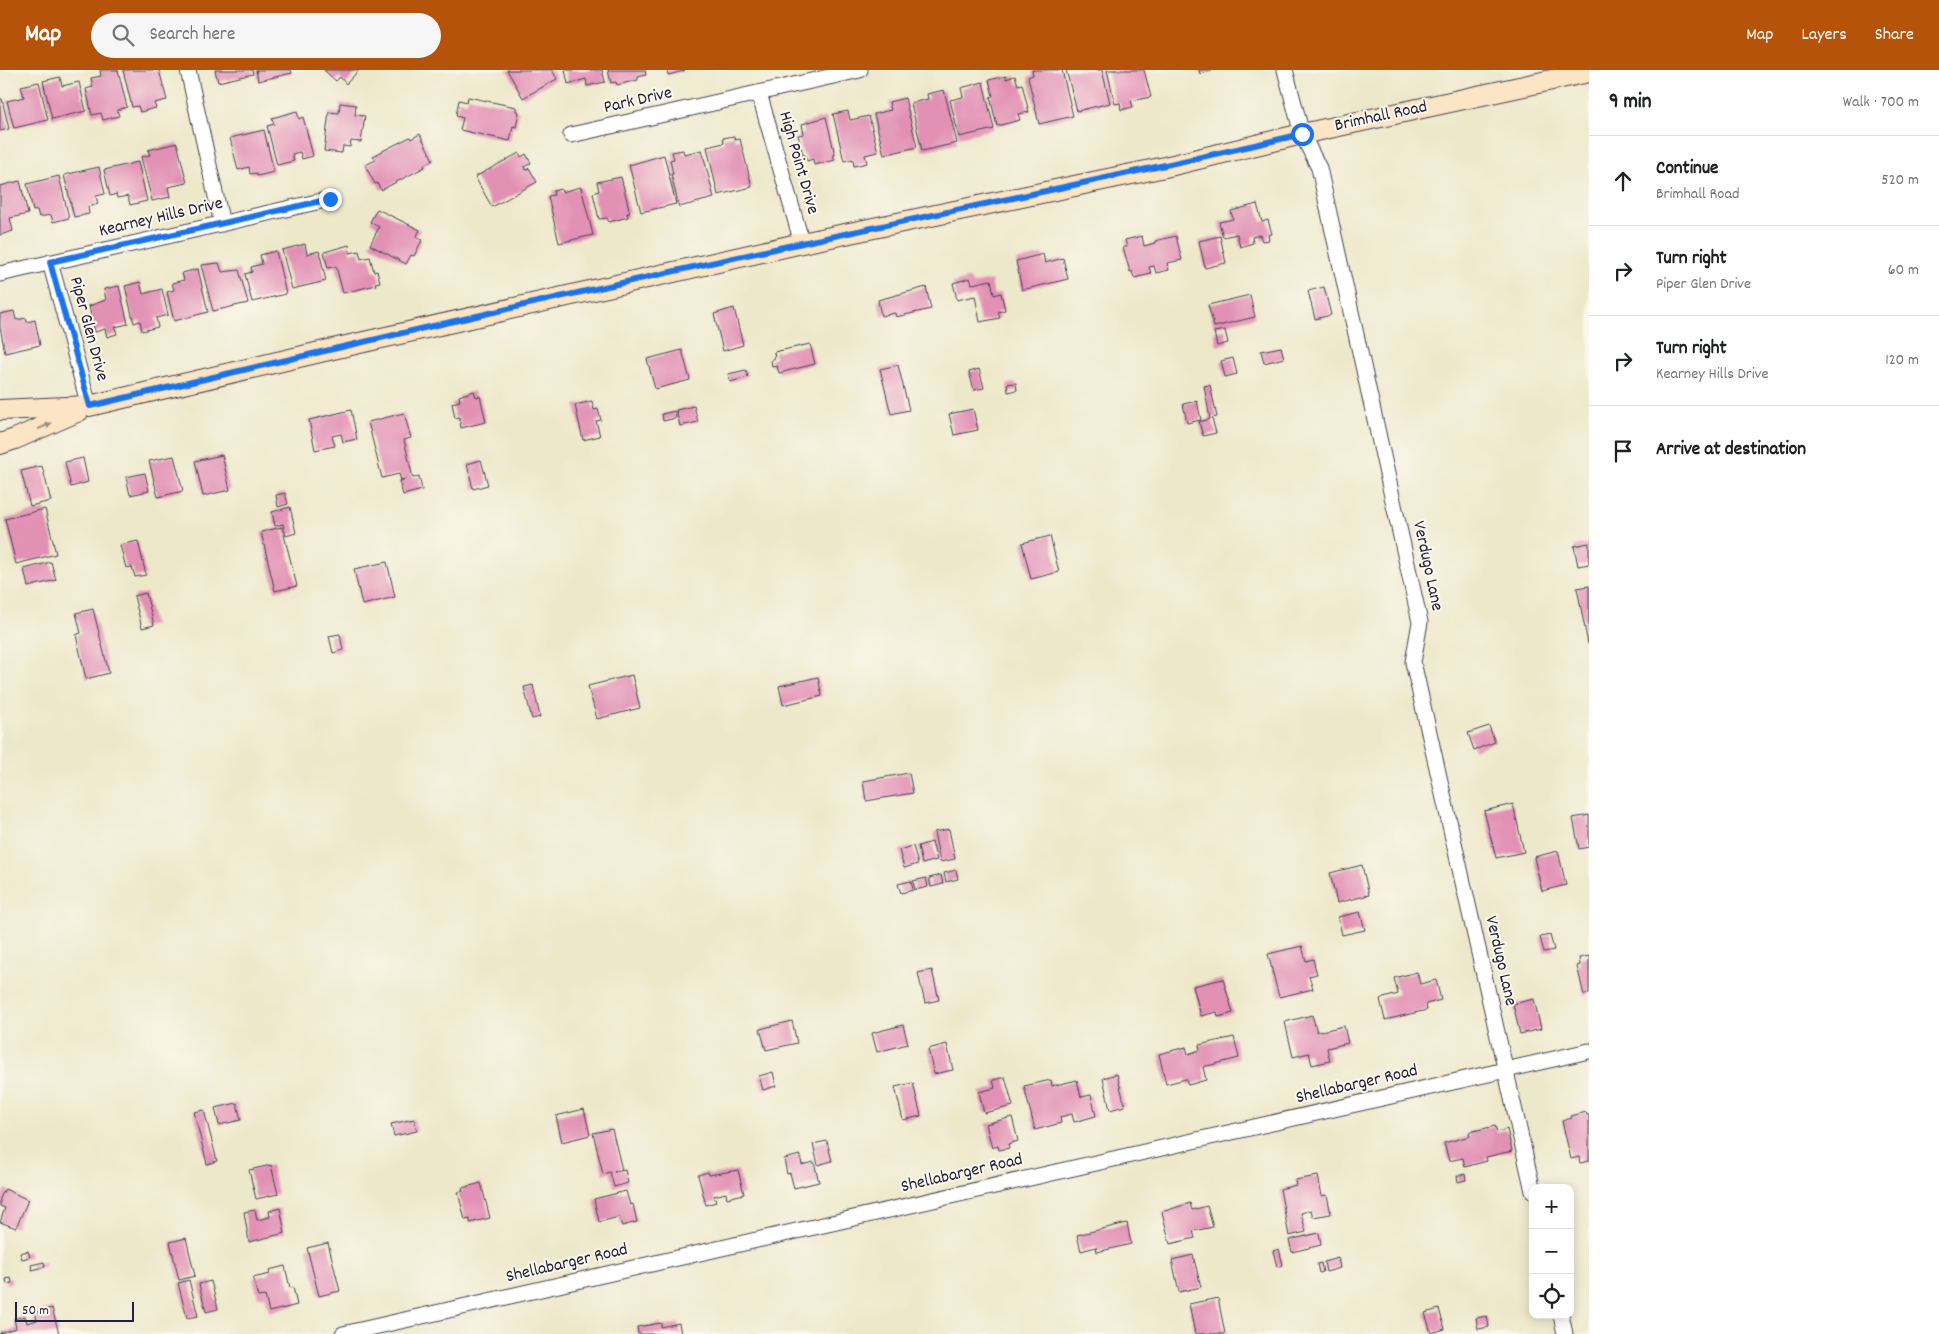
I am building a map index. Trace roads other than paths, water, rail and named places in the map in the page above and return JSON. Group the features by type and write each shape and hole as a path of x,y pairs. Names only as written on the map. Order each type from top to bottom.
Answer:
{"street":[{"path":"188,70 222,224"},
{"name":"Park Drive","path":"571,135 860,70"},
{"name":"Verdugo Lane","path":"1285,70 1302,134 1320,168 1420,622 1413,662 1531,1184"},
{"name":"Brimhall Road","path":"0,444 90,406 323,351 1589,72"},
{"name":"High Point Drive","path":"759,93 802,244"},
{"name":"Kearney Hills Drive","path":"0,274 330,199"},
{"name":"Piper Glen Drive","path":"50,262 90,406"},
{"name":"Brimhall Road","path":"0,410 90,406"},
{"name":"Shellabarger Road","path":"343,1334 1589,1051"},
{"path":"1562,1319 1565,1334"}]}
